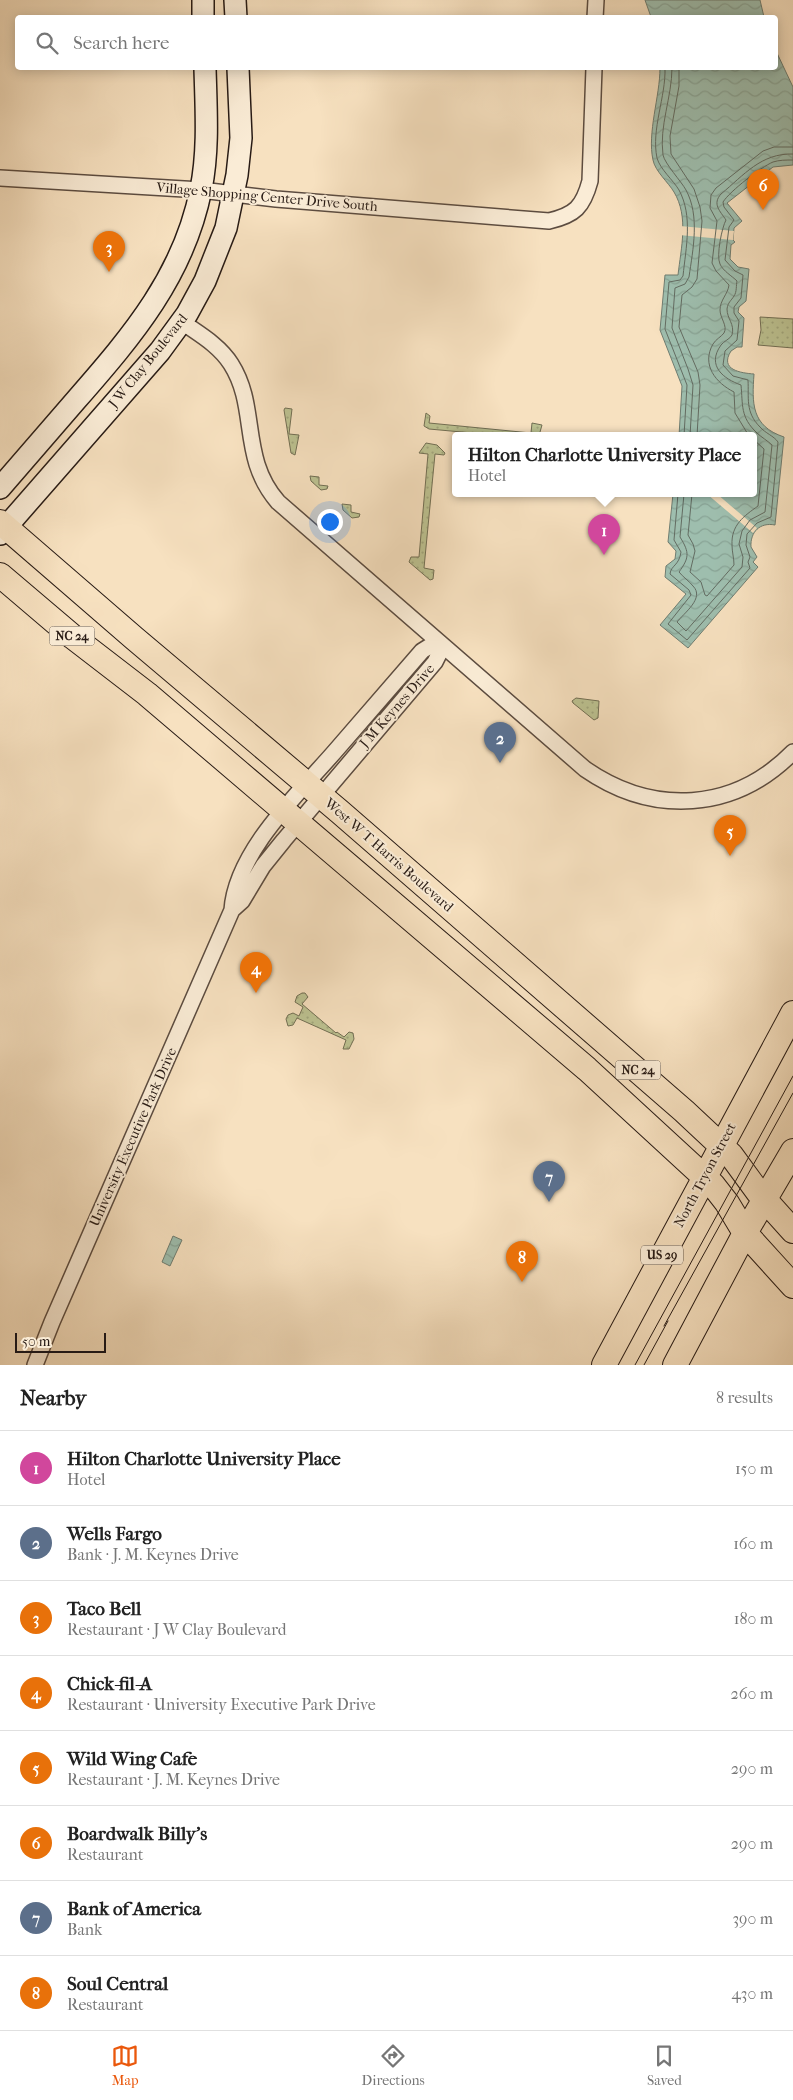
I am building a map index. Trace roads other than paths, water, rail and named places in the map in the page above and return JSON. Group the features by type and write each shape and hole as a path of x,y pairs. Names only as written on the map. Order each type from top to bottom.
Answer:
{"main road":[{"name":"West W T Harris Boulevard","path":"2,528 314,790 664,1094 721,1145 739,1164 766,1200"},
{"name":"NC 24","path":"0,575 72,637 147,694 587,1069 704,1176 721,1194 745,1234 793,1286"},
{"name":"North Tryon Street","path":"604,1365 793,1012"},
{"path":"675,1365 745,1234 793,1152"},
{"name":"NC 24","path":"766,1200 793,1232"}],"street":[{"path":"203,0 203,15"},
{"path":"235,0 236,15"},
{"path":"596,0 596,15"},
{"name":"J W Clay Boulevard","path":"0,488 135,331 164,287 174,267 185,241 201,190 206,130 205,70"},
{"name":"J W Clay Boulevard","path":"2,528 160,351 182,322 213,265 226,228 234,194 241,138 238,70"},
{"name":"Village Shopping Center Drive South","path":"0,178 201,190 549,220 564,217 577,209 586,197 590,181 594,70"},
{"path":"182,322 215,346 234,370 242,388 255,464 261,478 274,498 440,644 585,769 602,781 630,793 665,801 712,798 736,791 756,782 776,768 793,752"},
{"name":"J M Keynes Drive","path":"314,790 435,662 439,654 440,644"},
{"name":"University Executive Park Drive","path":"35,1365 232,910 237,887 252,853 291,817 314,790"}],"water":[{"path":"645,0 760,0 764,15 650,15"},
{"path":"778,55 793,87 793,165 773,167 727,203 742,221 734,228 733,240 735,242 731,245 730,259 738,267 749,269 746,301 739,307 738,312 744,318 742,347 737,347 731,351 728,362 733,369 743,373 754,374 753,395 759,420 765,427 784,437 775,525 765,525 754,533 751,547 757,557 753,562 758,567 688,648 660,625 686,594 665,577 666,566 675,559 676,551 668,542 673,497 757,497 757,432 679,432 682,386 660,330 665,275 678,275 683,222 679,202 656,168 653,160 652,138 660,70 778,70"},
{"path":"173,1236 182,1240 170,1266 162,1262"}],"tram line":[{"path":"635,1365 793,1076"},
{"path":"664,1326 793,1093"},
{"path":"644,1365 668,1321"}],"place":[{"name":"Boardwalk Billy's","path":"763,210"},
{"name":"Taco Bell","path":"109,272"},
{"name":"Hilton Charlotte University Place","path":"604,555"},
{"name":"Wells Fargo","path":"500,763"},
{"name":"Wild Wing Cafe","path":"730,856"},
{"name":"Chick-fil-A","path":"256,993"},
{"name":"Bank of America","path":"549,1202"},
{"name":"Soul Central","path":"522,1282"}]}
